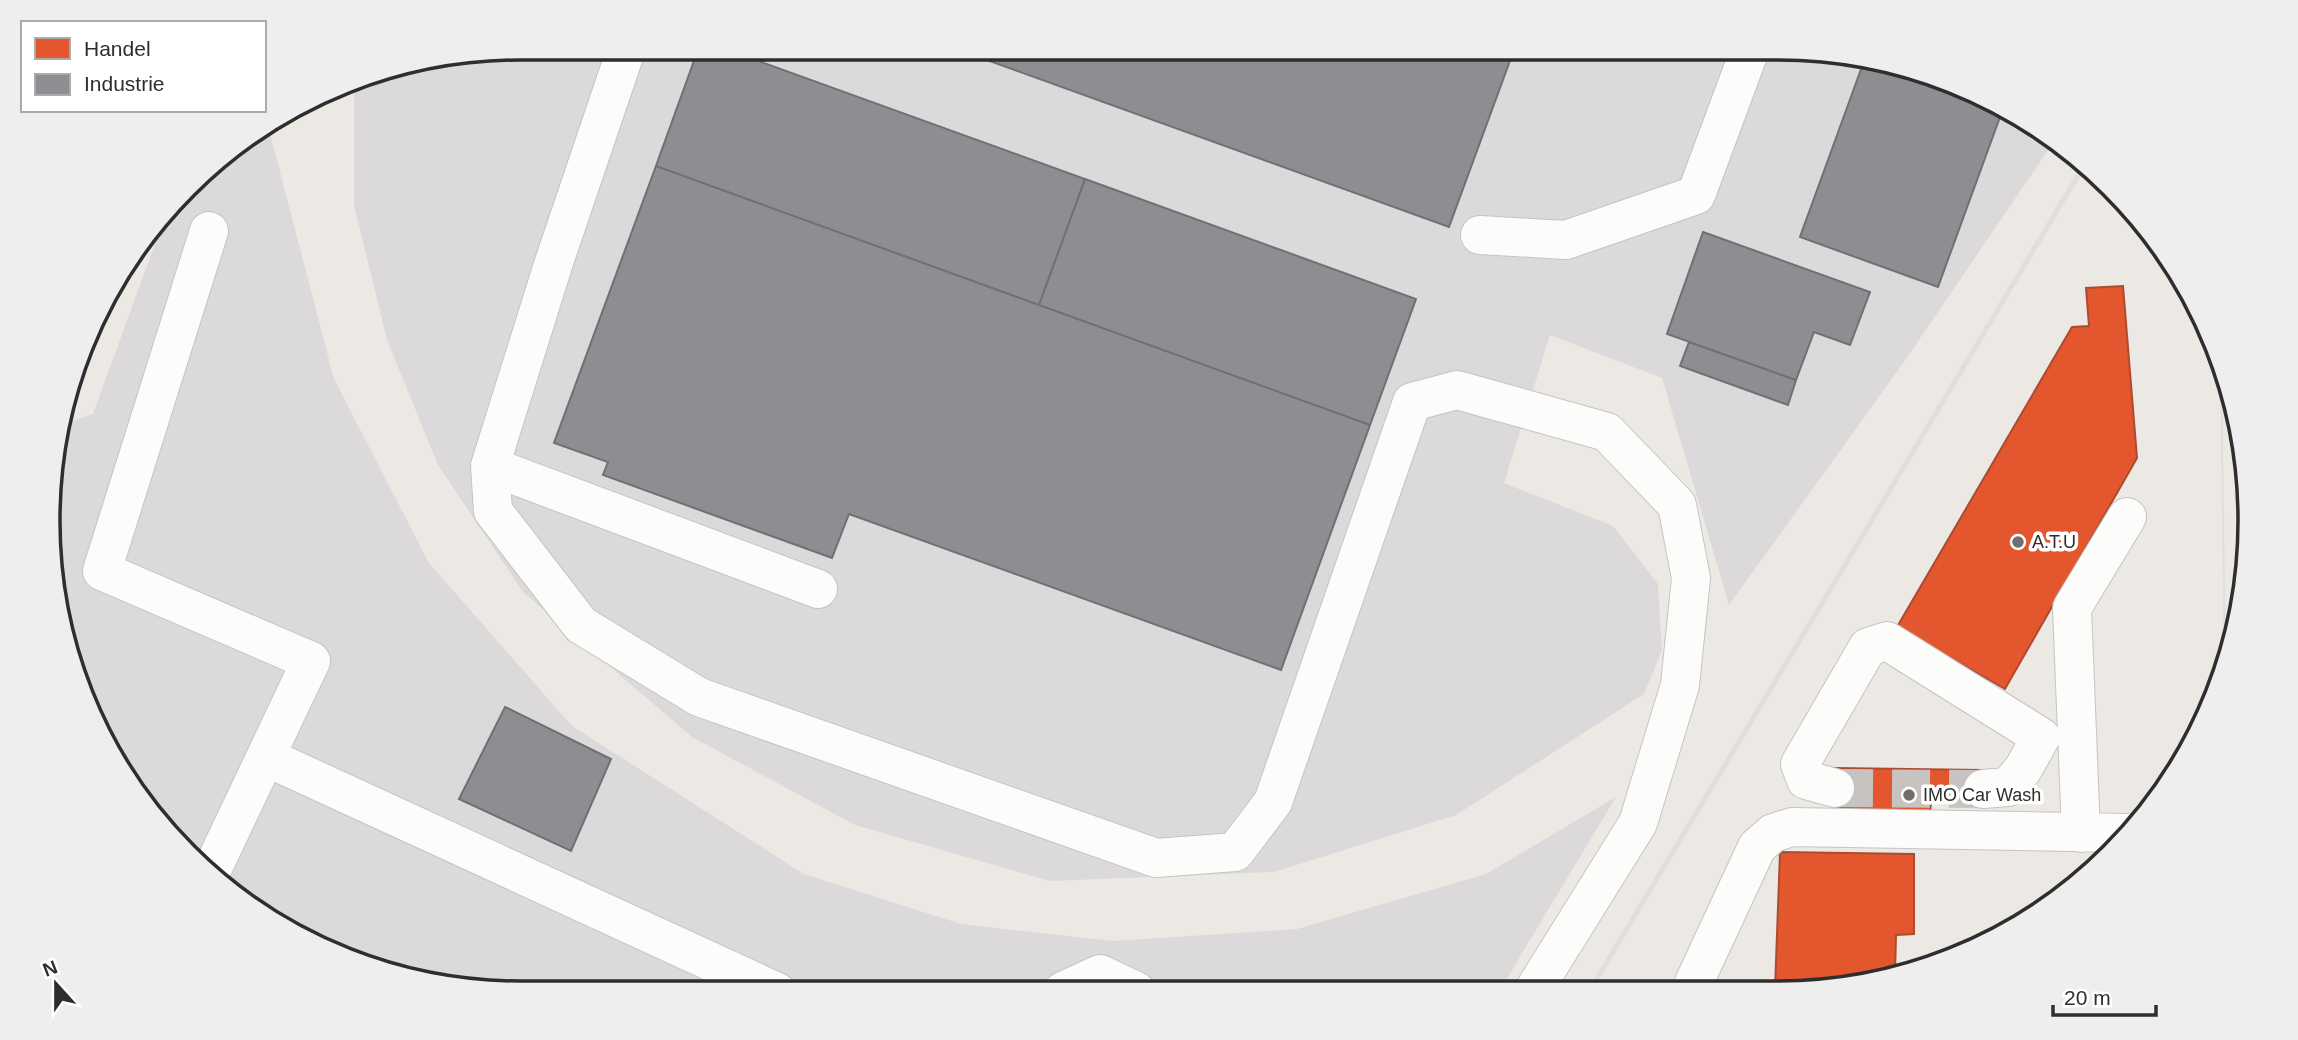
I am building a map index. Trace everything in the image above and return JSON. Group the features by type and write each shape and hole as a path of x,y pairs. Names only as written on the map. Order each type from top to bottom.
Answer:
{"street":[{"path":"623,60 554,262 490,466 493,511 582,625 699,697 1156,858 1234,852 1273,802 1412,402 1457,390 1608,432 1677,505 1691,578 1680,685 1638,823 1540,981"},
{"path":"1480,235 1566,240 1696,195 1746,60"},
{"path":"209,231 102,571 311,662 214,865"},
{"path":"490,466 818,589"},
{"path":"2081,833 2072,608 2127,517"},
{"path":"1835,788 1806,780 1800,764 1868,648 1886,641 2041,737 2023,769 2008,787 1983,789"},
{"path":"266,757 753,981"},
{"path":"1694,981 1758,847 1773,833 1792,827 2116,833"},
{"path":"1085,981 1100,974 1115,981"}],"shaded area":[{"path":"490,60 1808,60 1868,68 1926,84 1982,107 2049,148 1904,362 1729,605 1662,378 1550,335 1504,483 1613,526 1658,584 1662,650 1644,694 1456,815 1274,872 1050,881 855,825 692,737 523,592 438,465 387,340 354,205 354,91 430,68"},
{"path":"270,133 334,379 429,563 572,726 804,874 961,924 1113,941 1297,929 1486,874 1616,797 1505,981 520,981 460,977 401,965 316,933 264,903 240,885 194,846 174,824 137,776 121,750 95,696 75,639 60,550 60,490 70,422 93,414 158,237 194,194"}],"building: Handel":[{"name":"A.T.U","path":"2123,286 2137,458 2005,689 1897,627 2072,327 2089,326 2086,288"},
{"name":"IMO Car Wash","path":"1835,768 1982,770 1983,800 1931,801 1930,814 1834,813"},
{"path":"1780,852 1914,854 1914,934 1896,935 1895,965 1838,977 1775,981"}],"building: Industrie":[{"path":"694,60 756,60 1085,179 1039,305 656,166"},
{"path":"987,60 1510,60 1449,227"},
{"path":"1862,67 1926,84 2000,117 1938,287 1800,237"},
{"path":"656,166 1370,425 1281,670 849,514 832,558 603,475 608,462 554,443"},
{"path":"1085,179 1416,299 1370,425 1039,305"},
{"path":"1703,232 1870,292 1850,345 1814,332 1796,380 1667,334"},
{"path":"1689,342 1796,380 1788,405 1680,366"},
{"path":"505,707 611,759 571,851 459,799"}],"tunnel":[{"path":"1835,788 1983,789"}],"tram line":[{"path":"2221,396 2224,633"}],"railway":[{"path":"1596,981 2080,172"}],"place":[{"name":"A.T.U","path":"2018,542"},
{"name":"IMO Car Wash","path":"1909,795"}]}
